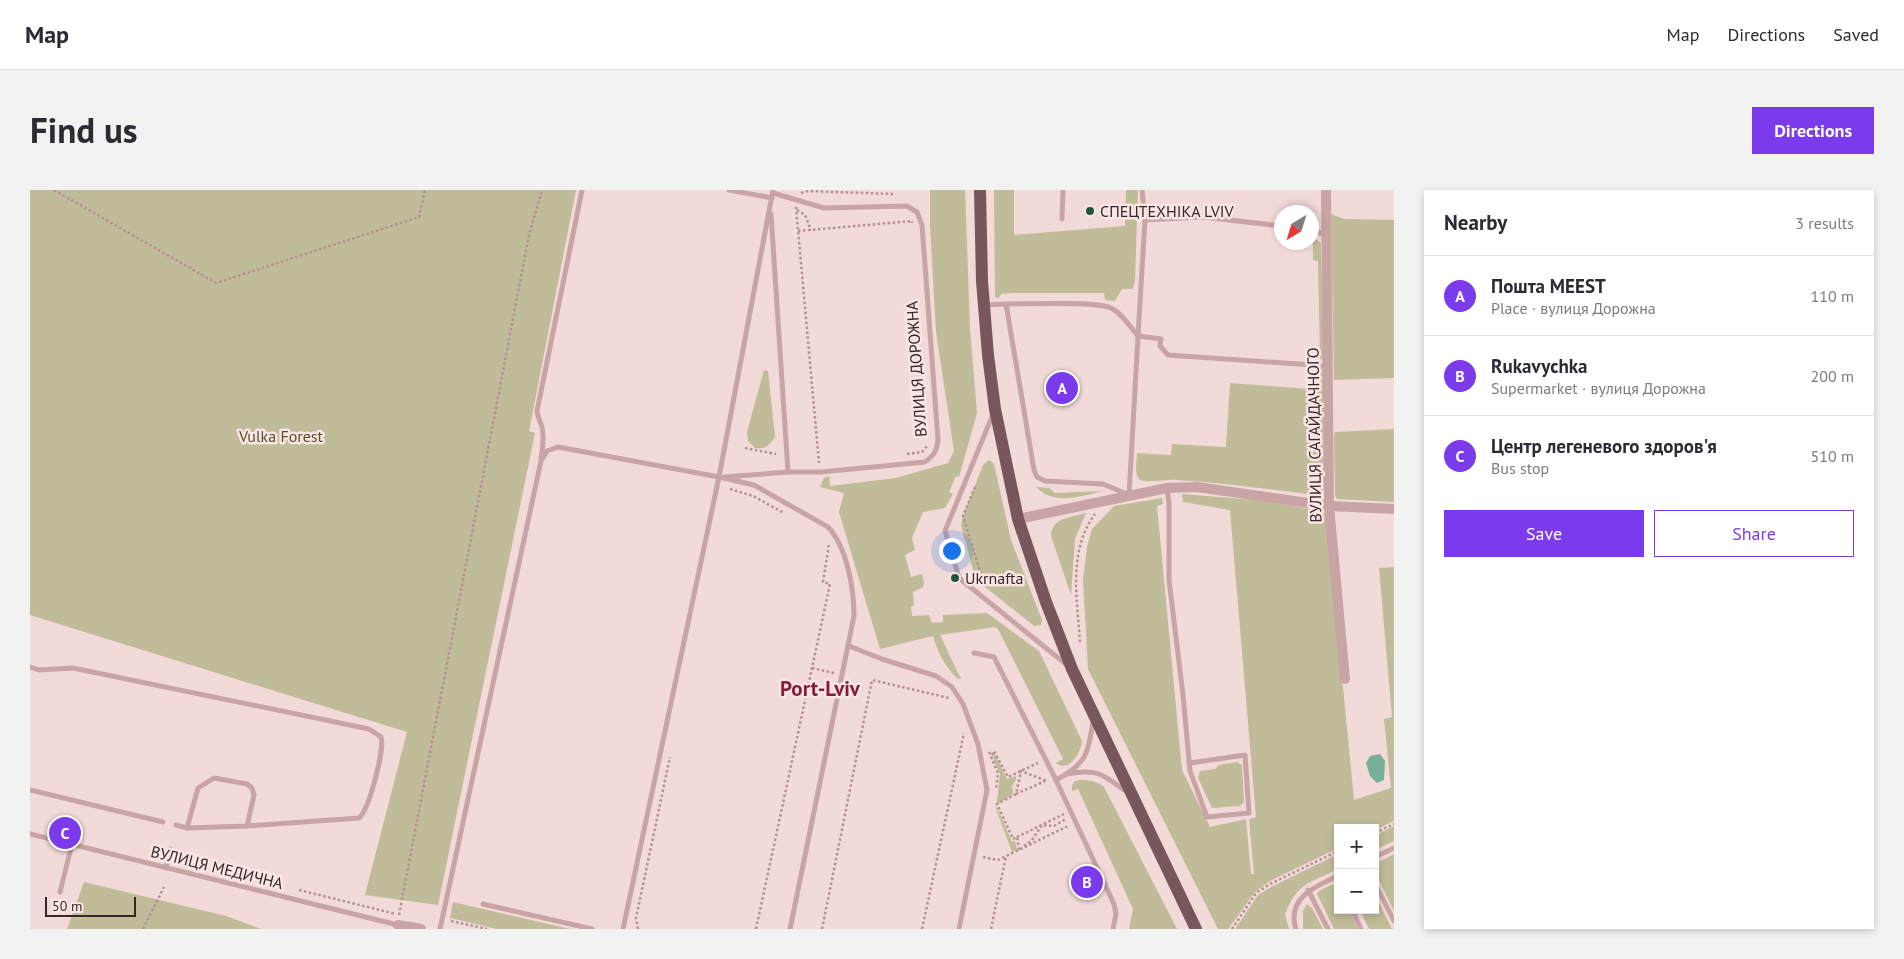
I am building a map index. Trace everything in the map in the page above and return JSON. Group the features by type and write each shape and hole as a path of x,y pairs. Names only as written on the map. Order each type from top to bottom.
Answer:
{"main road":[{"path":"980,190 984,305 995,409 1018,519 1046,602 1072,670 1196,929"}],"street":[{"name":"ВУЛИЦЯ САГАЙДАЧНОГО","path":"1326,190 1329,506 1345,679"},
{"path":"1018,519 1167,488 1197,487 1329,506 1394,509"},
{"path":"399,920 421,929"}],"lane":[{"path":"440,929 541,461 542,426 538,420 537,411 582,190"},
{"name":"ВУЛИЦЯ ДОРОЖНА","path":"719,477 788,472 821,472 924,462 934,456 938,440 922,224 917,212 907,206 824,208 774,193 729,190"},
{"path":"1062,219 1063,190"},
{"path":"1006,304 1034,470 1038,477 1045,482 1103,484 1129,496 1145,220 1142,190"},
{"path":"624,929 719,477 774,193"},
{"path":"770,206 788,472"},
{"path":"1145,220 1204,218 1274,225"},
{"path":"1319,232 1326,234"},
{"path":"984,305 1093,305 1110,307 1121,314 1138,336 1161,339 1160,346 1168,355 1328,366"},
{"path":"995,409 945,531 960,578 1072,670"},
{"path":"541,461 547,451 558,446 754,485 828,527 835,534 846,565 854,604 854,616 790,929"},
{"path":"1167,488 1169,503 1169,580 1190,771 1206,817 1249,813 1245,755 1190,763"},
{"path":"849,646 882,659 936,676 952,687 963,704 978,744 987,790 959,929"},
{"path":"974,654 994,657 1056,780 1114,904 1116,914 1112,929"},
{"path":"30,668 39,670 73,668 369,729 381,737 382,747 368,804 364,814 359,818 247,826 187,828 176,825"},
{"path":"1056,780 1081,763 1088,751 1094,718"},
{"path":"1066,774 1085,771 1101,774 1131,795"},
{"path":"187,828 198,788 214,778 247,784 252,788 254,795 247,826"},
{"path":"30,790 163,822"},
{"name":"ВУЛИЦЯ МЕДИЧНА","path":"30,834 166,868 399,920"},
{"path":"60,892 72,844"},
{"path":"1379,855 1394,848"},
{"path":"166,868 170,849"},
{"path":"1296,929 1295,915 1297,904 1308,890 1334,879"},
{"path":"1308,890 1328,929"},
{"path":"1379,891 1394,921"},
{"path":"483,904 592,929"},
{"path":"1354,914 1361,929"}],"path":[{"path":"54,190 216,283 419,217 425,190"},
{"path":"399,920 529,235 542,190"},
{"path":"798,195 808,191 894,194"},
{"path":"811,230 805,215 796,207 819,463 814,462"},
{"path":"798,231 912,221 913,231"},
{"path":"903,454 922,452 929,441"},
{"path":"745,448 776,454"},
{"path":"975,487 963,516 983,585 986,588"},
{"path":"726,488 753,496 787,515"},
{"path":"1080,642 1076,570 1080,541 1086,525 1098,508"},
{"path":"756,929 830,584 823,582 829,546 828,541"},
{"path":"812,668 835,674"},
{"path":"822,929 872,680 951,699"},
{"path":"922,929 966,727 969,735"},
{"path":"991,757 994,751 1008,778 1038,763"},
{"path":"1021,771 1047,780 997,804 1013,839 1064,814"},
{"path":"1016,794 1021,771"},
{"path":"1042,824 1054,826 1066,819"},
{"path":"1019,850 1032,840 1042,824"},
{"path":"1379,831 1394,824"},
{"path":"983,856 998,860 1070,826"},
{"path":"1017,837 1019,850"},
{"path":"1232,929 1256,893 1270,884 1334,853"},
{"path":"991,929 1006,856"},
{"path":"143,929 164,887"},
{"path":"293,889 399,920 408,917"},
{"path":"442,919 487,929"}],"green space":[{"name":"Vulka Forest","path":"30,190 576,190 529,431 535,433 438,905 365,895 407,732 30,615"},
{"path":"930,190 965,190 970,328 977,413 959,477 956,476 949,492 953,494 945,508 923,512 912,538 915,550 905,555 911,577 922,574 924,583 923,587 913,592 914,605 911,607 912,616 929,615 932,623 943,622 943,615 987,613 1039,651 1082,741 1074,760 1066,765 1056,763 1063,759 998,629 995,627 940,635 961,678 958,679 942,659 933,636 880,649 839,512 844,493 820,487 824,478 829,476 830,486 896,478 948,463 954,451 936,332"},
{"path":"994,190 1014,190 1014,235 1125,226 1126,190 1138,190 1135,280 1133,289 1122,289 1115,301 1105,300 1104,293 1012,293 1001,294 999,298 995,297"},
{"path":"1331,214 1344,219 1394,220 1394,378 1334,380"},
{"path":"1319,242 1321,243 1324,362 1320,358 1318,261 1313,260 1313,250 1319,250"},
{"path":"1320,367 1323,369 1324,488 1321,492 1315,495 1212,483 1173,480 1146,481 1139,479 1137,476 1137,453 1171,455 1172,444 1226,447 1230,383 1320,390"},
{"path":"764,370 768,371 775,437 766,446 755,448 748,441 747,432"},
{"path":"1394,429 1394,502 1337,499 1335,496 1335,432"},
{"path":"989,460 994,464 1011,540 1042,620 1041,625 1034,626 979,582 974,574 961,525 983,465"},
{"path":"1036,487 1049,488 1055,493 1104,491 1077,497 1059,498 1043,493"},
{"path":"1182,494 1267,501 1326,514 1354,800 1391,788 1384,719 1392,717 1379,568 1394,567 1394,821 1379,828 1379,824 1334,824 1334,850 1270,881 1255,892 1228,929 1218,929 1088,669 1083,580 1087,547 1092,529 1114,506 1162,498 1163,504 1157,506 1182,770 1210,827 1246,819 1251,874 1254,874 1249,819 1256,817 1230,510 1183,502"},
{"path":"1086,513 1075,539 1071,595 1051,536 1052,530 1063,519"},
{"path":"995,754 1007,779 1016,776 1012,786 1013,794 996,805 1000,774 994,761 993,755"},
{"path":"1237,762 1242,765 1244,802 1240,806 1212,808 1198,778 1200,771 1215,769 1219,765"},
{"path":"1079,780 1093,781 1104,787 1177,929 1129,929 1133,909 1078,789 1072,791 1074,782"},
{"path":"996,806 1012,842 1015,841 1017,850 1012,852"},
{"path":"1394,826 1394,841 1379,848 1379,834"},
{"path":"1394,854 1394,911 1379,881 1379,862"},
{"path":"1334,856 1334,871 1305,885 1289,904 1285,915 1289,929 1235,929 1258,895"},
{"path":"84,882 226,916 261,929 67,929"},
{"path":"1334,885 1334,914 1351,914 1358,929 1334,929 1317,894 1319,891"},
{"path":"453,902 570,929 497,929 450,918"},
{"path":"1379,902 1392,929 1369,929 1362,914 1379,914"},
{"path":"1307,904 1312,908 1323,929 1303,929 1303,911"}],"shaded area":[{"path":"1380,754 1385,761 1384,780 1377,783 1370,776 1366,763 1370,756"}],"place":[{"name":"СПЕЦТЕХНІКА LVIV","path":"1090,211"},
{"name":"Пошта MEEST","path":"1062,388"},
{"name":"Ukrnafta","path":"955,578"},
{"name":"Центр легеневого здоров'я","path":"65,833"},
{"name":"Rukavychka","path":"1087,882"}],"district":[{"name":"Port-Lviv","path":"820,688"}]}
